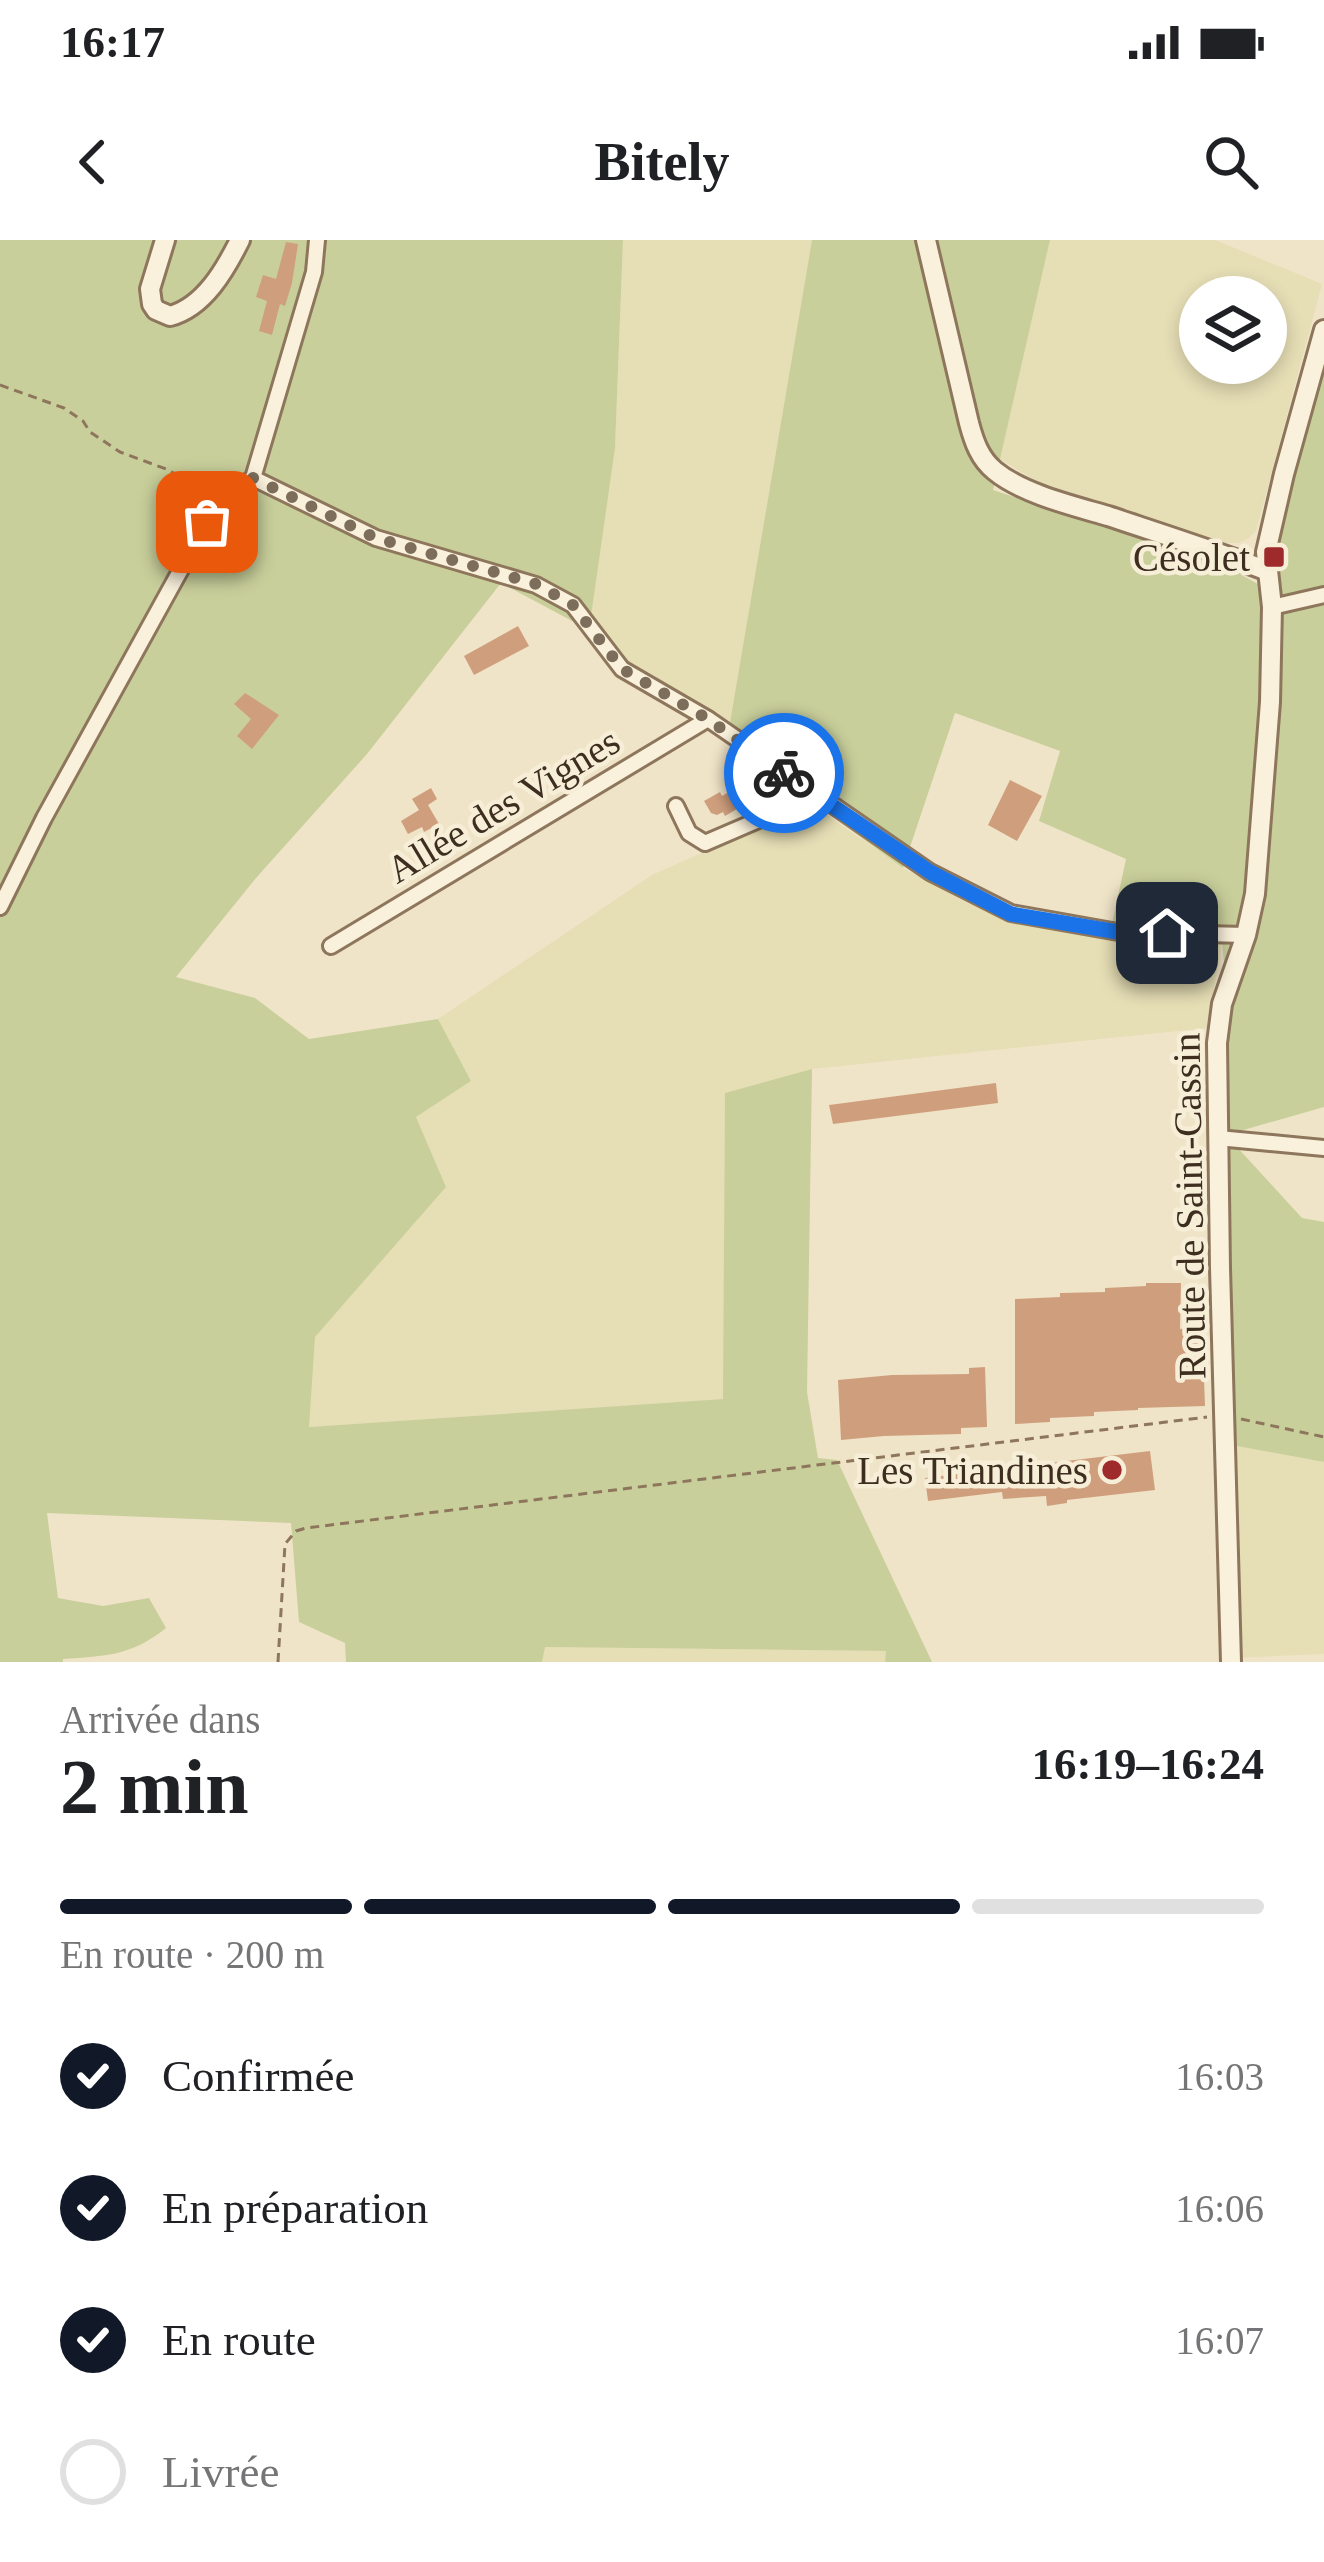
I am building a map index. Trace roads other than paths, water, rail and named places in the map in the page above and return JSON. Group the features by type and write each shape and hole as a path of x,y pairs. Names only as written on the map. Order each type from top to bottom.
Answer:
{"street":[{"path":"166,240 150,296 156,310 170,316 207,291 240,240"},
{"path":"0,907 44,818 222,500 253,478 314,272 317,240"},
{"path":"926,240 973,437 978,452 998,474 1067,503 1268,571"},
{"name":"Route de Saint-Cassin","path":"1231,1662 1219,1023 1255,894 1272,607 1266,552 1324,330"},
{"path":"253,478 376,538 536,584 573,605 622,669 708,719 930,872 1011,914 1118,932 1246,935"},
{"path":"1272,607 1324,595"},
{"name":"Allée des Vignes","path":"331,946 708,719"},
{"path":"676,806 689,833 705,843 800,802 810,792"},
{"path":"1218,1138 1324,1148"}],"place":[{"name":"Césolet","path":"1274,557"},
{"name":"Les Triandines","path":"1112,1470"}]}
